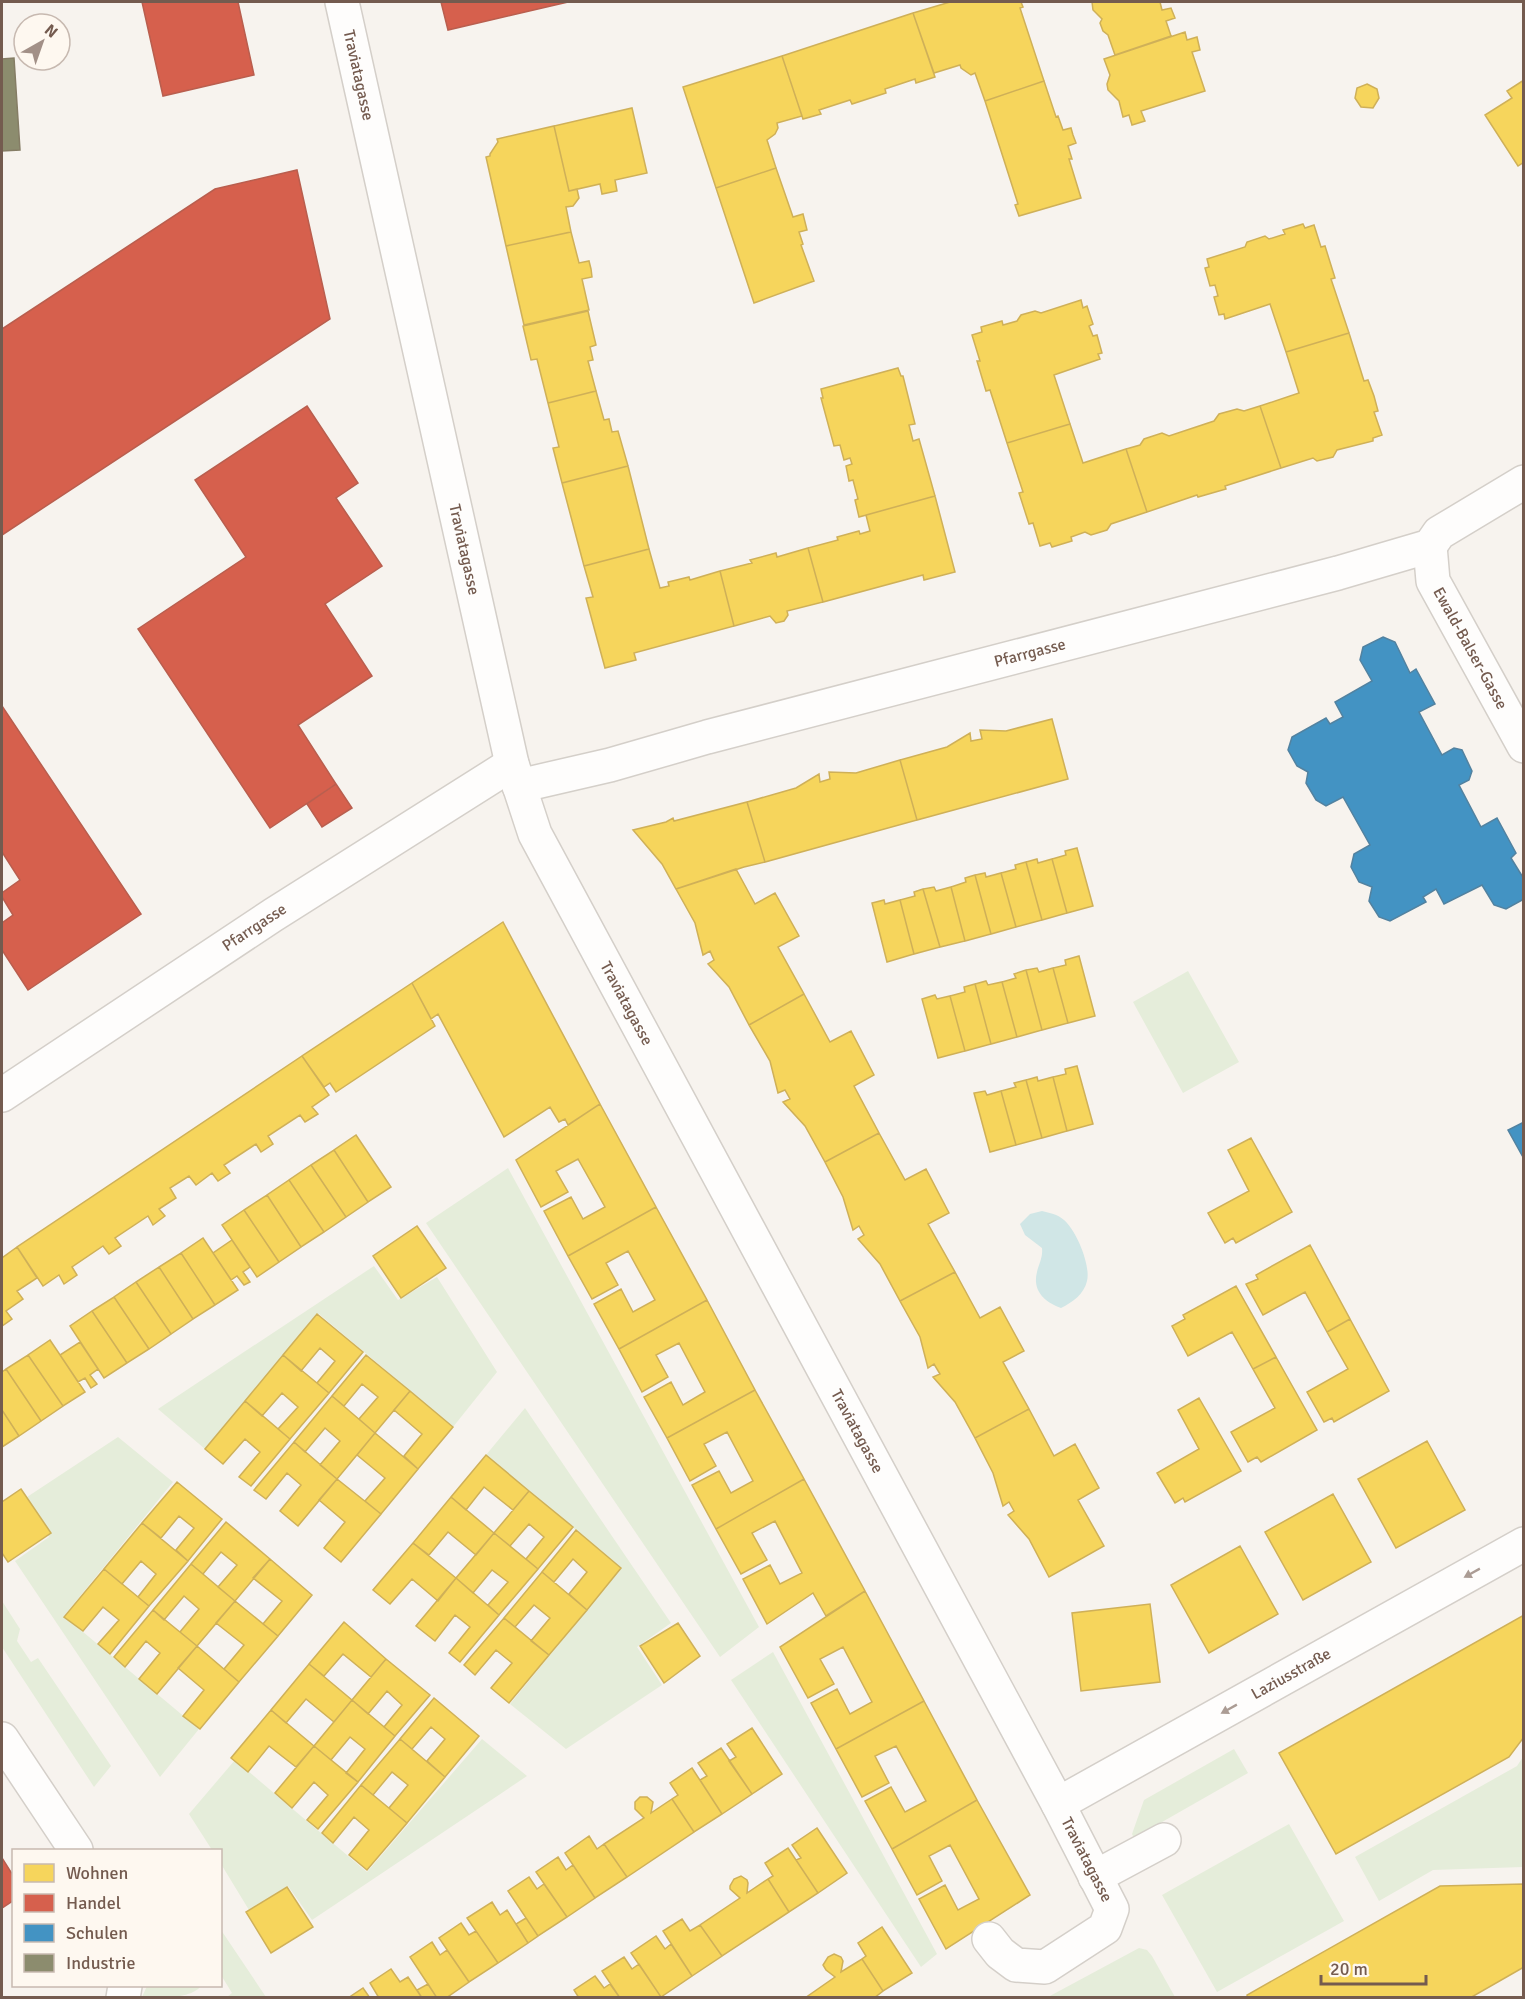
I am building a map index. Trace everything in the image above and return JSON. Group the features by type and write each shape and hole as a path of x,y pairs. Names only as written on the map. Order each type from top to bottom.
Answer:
{"street":[{"name":"Traviatagasse","path":"342,2 516,775 535,834 1058,1804 1112,1909 1105,1928 1045,1967 1016,1965 1000,1953 989,1939"},
{"name":"Pfarrgasse","path":"2,1095 273,915 516,775 610,765 707,737 1338,573 1430,546 1439,533 1524,482"},
{"name":"Ewald-Balser-Gasse","path":"1430,546 1433,580 1524,746"},
{"name":"Laziusstraße","path":"1058,1804 1524,1544"},
{"path":"2,1739 75,1849"},
{"path":"1095,1877 1164,1840"}],"green space":[{"path":"1188,971 1239,1062 1183,1093 1133,1002"},
{"path":"508,1168 759,1627 720,1657 426,1223"},
{"path":"374,1266 398,1300 437,1277 497,1372 453,1427 319,1314 205,1449 158,1409"},
{"path":"525,1408 671,1623 637,1647 662,1685 566,1749 510,1704 621,1568 486,1455"},
{"path":"118,1437 173,1482 64,1616 199,1729 160,1777 15,1561 49,1537 24,1499"},
{"path":"2,1601 20,1629 17,1641 31,1662 38,1658 111,1766 94,1787 2,1647"},
{"path":"773,1652 937,1954 921,1967 731,1680"},
{"path":"482,1739 527,1776 312,1920 288,1886 249,1910 222,1866 222,1849 211,1849 189,1814 235,1760 367,1872"},
{"path":"1234,1749 1248,1773 1134,1838 1132,1834 1144,1800"},
{"path":"1523,1757 1523,1867 1433,1870 1379,1901 1355,1857 1517,1766"},
{"path":"1289,1824 1344,1921 1217,1992 1162,1895"},
{"path":"222,1931 266,1997 227,1997 232,1993 222,1977"},
{"path":"1139,1948 1147,1950 1152,1956 1175,1997 1048,1997"},
{"path":"147,1987 200,1987 183,1995 142,1997"}],"shaded area":[{"path":"1042,1211 1059,1216 1069,1225 1082,1248 1087,1266 1087,1281 1081,1294 1061,1308 1050,1303 1038,1290 1036,1279 1042,1248 1025,1235 1020,1224 1030,1214"}],"building: Wohnen":[{"path":"950,2 1021,2 1023,7 1020,8 1044,81 985,101 975,73 971,75 960,65 934,73 913,13"},
{"path":"1092,2 1160,2 1162,10 1171,8 1175,18 1166,21 1171,36 1115,55 1108,35 1103,31 1100,23 1102,19 1093,10"},
{"path":"913,13 935,77 916,83 915,79 885,89 886,93 852,104 850,100 819,110 821,114 803,119 782,56"},
{"path":"1185,32 1187,40 1197,37 1200,50 1192,52 1205,91 1141,111 1145,121 1132,125 1129,115 1123,117 1119,101 1108,90 1110,75 1104,59"},
{"path":"782,56 802,116 777,123 778,128 775,134 767,140 776,168 716,188 683,87"},
{"path":"1524,80 1524,162 1518,166 1485,115 1512,98 1507,91"},
{"path":"1044,81 1056,117 1058,116 1063,130 1071,128 1076,143 1068,146 1072,159 1069,159 1081,198 1019,216 1015,205 1018,204 985,101"},
{"path":"1367,84 1377,89 1379,98 1373,108 1361,107 1355,98 1357,88"},
{"path":"632,108 647,173 615,180 617,191 602,194 600,184 569,191 554,126"},
{"path":"554,126 569,191 577,189 579,198 573,206 566,207 571,232 506,246 486,157 490,156 498,142 497,139"},
{"path":"776,168 793,217 803,214 807,230 799,232 803,244 801,245 814,281 754,303 716,188"},
{"path":"1303,224 1305,228 1314,225 1321,247 1325,246 1335,278 1331,279 1349,333 1286,352 1270,304 1225,319 1224,314 1219,315 1214,297 1218,296 1215,285 1210,286 1205,268 1209,267 1207,259 1245,247 1247,242 1265,236 1269,239 1285,234 1283,230"},
{"path":"571,232 579,263 589,261 591,269 592,277 582,279 589,310 524,325 506,246"},
{"path":"1081,300 1083,308 1087,306 1093,324 1089,326 1093,336 1097,335 1102,353 1098,354 1100,359 1054,375 1070,424 1007,443 990,390 986,391 972,335 982,332 981,327 1002,321 1003,325 1017,321 1021,315 1035,311 1041,313"},
{"path":"588,311 596,345 590,347 593,360 588,361 596,391 548,403 537,359 531,360 523,326"},
{"path":"1349,333 1364,381 1368,380 1374,396 1378,411 1374,412 1382,435 1373,438 1373,441 1337,450 1333,457 1317,461 1313,458 1281,468 1260,406 1299,393 1286,352"},
{"path":"898,368 903,376 915,424 909,425 913,441 919,439 935,496 859,517 855,500 858,499 853,480 849,481 846,466 852,464 850,458 844,460 840,445 834,446 821,398 823,398 821,389"},
{"path":"596,391 604,420 609,419 612,432 618,431 628,466 562,483 553,448 559,447 548,403"},
{"path":"1260,406 1281,468 1225,486 1226,489 1198,497 1197,495 1147,512 1126,449 1140,445 1144,439 1162,433 1169,436 1214,421 1219,414 1237,409 1244,411"},
{"path":"1070,424 1083,463 1126,449 1147,512 1111,524 1107,530 1091,535 1085,532 1071,537 1072,541 1052,547 1050,543 1040,546 1033,523 1029,524 1019,493 1023,492 1007,443"},
{"path":"628,466 649,549 584,566 562,483"},
{"path":"935,496 955,572 924,580 923,575 823,602 808,548 838,540 837,537 859,531 860,534 870,531 866,515"},
{"path":"808,548 823,602 787,611 788,615 784,621 776,623 770,616 734,626 720,571 752,563 750,560 776,553 777,557"},
{"path":"649,549 660,588 669,586 668,582 689,577 690,580 720,571 734,626 634,653 636,660 605,668 586,598 593,597 584,566"},
{"path":"1052,719 1068,779 917,820 900,760 947,747 970,733 971,741 982,739 980,730 1006,731"},
{"path":"900,760 917,820 765,862 747,802 796,788 819,774 820,782 830,779 829,772 856,773"},
{"path":"747,802 765,862 676,889 662,864 633,830 666,822 673,818 674,821"},
{"path":"1077,848 1093,906 1067,913 1052,859 1066,855 1065,851"},
{"path":"1037,859 1038,863 1052,859 1067,913 1042,920 1026,862"},
{"path":"1026,862 1042,920 1016,927 1001,873 1016,869 1015,865"},
{"path":"736,869 755,904 775,893 799,936 778,947 804,994 749,1025 729,987 708,964 714,960 710,951 703,955 695,923 676,889"},
{"path":"985,873 986,877 1001,873 1016,927 991,934 975,875"},
{"path":"975,875 991,934 965,941 951,887 966,882 965,878"},
{"path":"934,887 936,891 951,887 965,941 940,947 923,889"},
{"path":"923,889 940,947 914,954 900,900 915,896 914,892"},
{"path":"884,900 885,904 900,900 914,954 887,962 872,903"},
{"path":"503,922 600,1104 568,1125 565,1119 559,1122 550,1107 504,1137 438,1014 431,1019 412,983"},
{"path":"1079,956 1095,1016 1068,1023 1053,968 1066,965 1065,960"},
{"path":"1037,968 1039,972 1053,968 1068,1023 1042,1030 1026,970"},
{"path":"1026,970 1042,1030 1017,1037 1002,982 1016,978 1014,974"},
{"path":"986,981 988,985 1002,982 1017,1037 991,1044 975,984"},
{"path":"412,983 435,1026 336,1092 330,1083 324,1087 302,1056"},
{"path":"975,984 991,1044 965,1051 950,996 965,992 964,987"},
{"path":"804,994 830,1042 851,1031 874,1075 854,1086 879,1133 825,1162 805,1126 783,1102 790,1099 785,1090 778,1093 770,1061 749,1025"},
{"path":"935,995 937,999 950,996 965,1051 938,1058 922,999"},
{"path":"302,1056 329,1095 312,1107 318,1114 305,1122 300,1115 268,1136 273,1144 261,1152 256,1144 224,1165 230,1173 218,1181 212,1173 196,1185 189,1176 170,1188 176,1198 159,1209 165,1216 153,1225 148,1216 115,1238 121,1246 109,1254 103,1246 72,1267 77,1275 64,1284 59,1275 43,1286 17,1247"},
{"path":"1077,1066 1093,1124 1067,1131 1053,1077 1066,1074 1065,1069"},
{"path":"1037,1077 1038,1081 1053,1077 1067,1131 1042,1138 1026,1080"},
{"path":"1026,1080 1042,1138 1016,1145 1001,1091 1016,1087 1014,1083"},
{"path":"985,1091 987,1095 1001,1091 1016,1145 990,1152 974,1093"},
{"path":"600,1104 656,1207 568,1256 544,1211 571,1197 583,1219 605,1207 578,1159 556,1171 568,1192 541,1207 516,1160"},
{"path":"879,1133 905,1180 926,1169 949,1213 928,1224 955,1272 900,1301 880,1264 858,1239 864,1235 859,1226 853,1230 843,1197 825,1162"},
{"path":"356,1135 391,1187 368,1202 334,1150"},
{"path":"1251,1138 1292,1212 1236,1243 1233,1238 1225,1243 1208,1213 1249,1191 1228,1150"},
{"path":"334,1150 368,1202 346,1217 311,1165"},
{"path":"311,1165 346,1217 324,1232 289,1180"},
{"path":"289,1180 324,1232 301,1247 267,1195"},
{"path":"267,1195 301,1247 279,1262 244,1210"},
{"path":"656,1207 707,1300 619,1349 594,1304 621,1289 633,1312 655,1300 628,1251 606,1263 618,1285 592,1299 568,1256"},
{"path":"244,1210 279,1262 257,1277 222,1225"},
{"path":"417,1226 446,1268 401,1298 373,1256"},
{"path":"203,1238 238,1290 215,1305 181,1253"},
{"path":"232,1240 250,1267 243,1272 250,1282 244,1285 237,1276 231,1280 213,1253"},
{"path":"1310,1245 1350,1319 1327,1332 1305,1292 1263,1315 1246,1284 1258,1279 1256,1275"},
{"path":"17,1247 37,1278 17,1291 23,1299 6,1311 12,1319 2,1326 2,1258"},
{"path":"181,1253 215,1305 193,1319 159,1267"},
{"path":"159,1267 193,1319 171,1334 136,1282"},
{"path":"955,1272 980,1318 1000,1307 1024,1351 1003,1362 1029,1409 975,1438 955,1402 933,1377 940,1374 934,1364 928,1368 920,1337 900,1301"},
{"path":"136,1282 171,1334 149,1349 114,1297"},
{"path":"1236,1286 1276,1357 1253,1369 1232,1332 1188,1356 1172,1326 1185,1319 1183,1315"},
{"path":"114,1297 149,1349 127,1363 92,1311"},
{"path":"707,1300 755,1390 667,1438 644,1397 671,1382 683,1405 705,1392 679,1343 656,1355 668,1377 642,1392 619,1349"},
{"path":"92,1311 127,1363 104,1378 70,1326"},
{"path":"317,1314 363,1352 329,1393 317,1383 335,1361 320,1348 301,1371 283,1355"},
{"path":"1350,1319 1389,1391 1334,1422 1332,1418 1324,1422 1307,1392 1348,1369 1327,1332"},
{"path":"50,1340 85,1392 63,1406 28,1355"},
{"path":"80,1342 98,1369 90,1375 97,1384 91,1388 85,1378 78,1382 60,1355"},
{"path":"28,1355 63,1406 41,1421 6,1369"},
{"path":"283,1355 329,1393 290,1439 278,1429 298,1407 282,1393 262,1416 245,1401"},
{"path":"366,1355 410,1391 375,1433 359,1419 378,1397 362,1384 344,1406 332,1396"},
{"path":"1276,1357 1317,1430 1261,1462 1257,1457 1248,1462 1231,1432 1275,1408 1253,1369"},
{"path":"6,1369 41,1421 19,1436 2,1410 2,1372"},
{"path":"755,1390 804,1479 716,1529 692,1485 719,1471 731,1493 753,1481 727,1432 704,1444 716,1466 690,1481 667,1438"},
{"path":"410,1391 453,1427 418,1469 404,1456 422,1434 394,1410"},
{"path":"332,1396 375,1433 337,1479 320,1465 340,1441 325,1428 305,1452 294,1442"},
{"path":"1199,1398 1241,1471 1185,1502 1183,1498 1175,1503 1157,1473 1199,1449 1178,1410"},
{"path":"245,1401 290,1439 251,1486 239,1477 260,1452 245,1439 223,1464 205,1449"},
{"path":"1029,1409 1054,1456 1075,1444 1099,1488 1078,1500 1104,1546 1049,1577 1029,1539 1008,1515 1014,1511 1009,1502 1003,1506 993,1473 975,1438"},
{"path":"2,1410 19,1436 2,1447"},
{"path":"375,1433 418,1469 381,1514 365,1501 385,1478 357,1455"},
{"path":"1427,1441 1465,1510 1396,1548 1358,1479"},
{"path":"294,1442 337,1479 298,1526 280,1511 301,1485 287,1473 266,1499 254,1490"},
{"path":"486,1455 529,1491 513,1510 484,1487 466,1510 451,1497"},
{"path":"337,1479 381,1514 341,1562 324,1548 345,1522 319,1500"},
{"path":"804,1479 865,1591 826,1616 813,1593 767,1624 743,1579 770,1565 780,1584 802,1573 775,1521 752,1533 767,1560 741,1574 716,1529"},
{"path":"177,1482 222,1519 188,1561 176,1550 194,1528 179,1516 161,1538 142,1523"},
{"path":"21,1489 51,1533 8,1562 2,1553 2,1502"},
{"path":"529,1491 573,1527 538,1569 526,1559 544,1537 529,1524 510,1546 494,1533"},
{"path":"1333,1494 1371,1562 1303,1600 1265,1532"},
{"path":"451,1497 494,1533 476,1555 448,1532 429,1555 413,1543"},
{"path":"226,1522 270,1559 235,1601 218,1587 237,1565 221,1552 203,1574 191,1564"},
{"path":"142,1523 188,1561 149,1606 138,1597 156,1574 141,1561 122,1584 104,1569"},
{"path":"576,1530 621,1568 587,1610 569,1594 587,1572 573,1559 554,1582 542,1572"},
{"path":"494,1533 538,1569 499,1615 488,1605 508,1582 492,1570 473,1593 456,1578"},
{"path":"413,1543 456,1578 438,1601 412,1579 390,1604 373,1590"},
{"path":"1240,1546 1278,1614 1209,1653 1171,1585"},
{"path":"270,1559 312,1595 278,1636 263,1624 282,1601 253,1578"},
{"path":"191,1564 235,1601 197,1646 180,1632 199,1609 184,1596 164,1620 153,1610"},
{"path":"104,1569 149,1606 110,1654 98,1644 119,1620 103,1607 83,1631 64,1617"},
{"path":"542,1572 587,1610 549,1655 531,1641 550,1618 534,1605 515,1627 504,1618"},
{"path":"456,1578 499,1615 460,1662 449,1653 470,1627 455,1615 435,1641 416,1626"},
{"path":"865,1591 924,1701 836,1749 811,1703 837,1689 850,1714 872,1702 843,1647 820,1659 834,1684 808,1698 780,1647"},
{"path":"235,1601 278,1636 239,1682 224,1669 244,1645 216,1623"},
{"path":"1150,1604 1160,1682 1081,1691 1072,1613"},
{"path":"153,1610 197,1646 157,1694 139,1679 160,1653 146,1641 125,1667 114,1657"},
{"path":"1524,1615 1524,1737 1509,1757 1336,1854 1279,1753"},
{"path":"504,1618 549,1655 509,1703 491,1688 512,1663 496,1650 475,1675 464,1665"},
{"path":"344,1622 386,1659 371,1677 343,1654 324,1676 309,1664"},
{"path":"678,1623 700,1656 664,1683 640,1646"},
{"path":"197,1646 239,1682 200,1729 183,1716 204,1690 178,1668"},
{"path":"386,1659 430,1695 395,1736 384,1727 402,1705 387,1691 368,1714 352,1700"},
{"path":"309,1664 352,1700 334,1722 306,1699 286,1723 271,1710"},
{"path":"434,1698 479,1736 445,1777 427,1761 445,1739 431,1727 412,1749 400,1739"},
{"path":"352,1700 395,1736 358,1782 346,1773 365,1749 350,1737 331,1760 314,1746"},
{"path":"924,1701 977,1800 892,1849 865,1801 891,1787 905,1812 926,1801 896,1746 875,1756 889,1783 862,1797 836,1749"},
{"path":"271,1710 314,1746 296,1767 269,1746 248,1772 231,1758"},
{"path":"752,1728 782,1774 752,1794 729,1761 736,1757 727,1744"},
{"path":"400,1739 445,1777 407,1823 389,1808 408,1785 392,1772 373,1795 361,1785"},
{"path":"314,1746 358,1782 318,1829 307,1820 328,1795 314,1782 292,1808 275,1793"},
{"path":"721,1748 752,1794 722,1814 700,1780 707,1776 698,1763"},
{"path":"692,1768 722,1814 694,1832 672,1799 678,1795 670,1783"},
{"path":"361,1785 407,1823 367,1870 349,1855 369,1830 354,1817 333,1843 322,1833"},
{"path":"640,1797 647,1797 653,1802 651,1813 672,1799 694,1832 627,1877 604,1844 644,1818 635,1809 635,1802"},
{"path":"977,1800 1030,1895 946,1949 919,1899 945,1885 958,1910 979,1899 950,1845 929,1856 942,1881 917,1895 892,1849"},
{"path":"817,1828 847,1873 818,1893 796,1860 801,1858 792,1845"},
{"path":"589,1836 597,1849 604,1844 627,1877 595,1898 565,1853"},
{"path":"788,1848 818,1893 789,1912 768,1879 773,1876 765,1863"},
{"path":"558,1857 566,1870 573,1865 595,1898 567,1917 536,1872"},
{"path":"741,1876 747,1880 747,1893 768,1879 789,1912 722,1956 700,1925 740,1898 730,1889 730,1886 734,1879"},
{"path":"529,1877 537,1889 544,1884 567,1917 538,1936 508,1891"},
{"path":"1524,1884 1524,1967 1470,1998 1248,1998 1247,1995 1440,1886"},
{"path":"287,1887 313,1927 271,1953 246,1912"},
{"path":"492,1902 500,1915 507,1910 528,1943 498,1963 467,1918"},
{"path":"526,1918 538,1936 528,1943 516,1924"},
{"path":"682,1919 690,1931 700,1925 722,1956 692,1976 663,1931"},
{"path":"461,1923 469,1935 476,1931 498,1963 469,1982 439,1938"},
{"path":"882,1927 912,1973 883,1991 862,1959 866,1956 858,1943"},
{"path":"656,1936 665,1949 671,1944 692,1976 661,1997 631,1953"},
{"path":"432,1942 440,1955 447,1950 469,1982 446,1998 437,1998 410,1957"},
{"path":"834,1954 841,1957 843,1961 841,1972 862,1959 883,1991 874,1998 805,1998 835,1977 823,1965 828,1957"},
{"path":"624,1957 632,1969 639,1964 661,1997 620,1998 602,1971"},
{"path":"391,1969 400,1982 408,1977 422,1998 379,1998 370,1983"},
{"path":"595,1976 604,1988 610,1984 620,1998 579,1998 574,1990"},
{"path":"428,1984 437,1998 422,1998 417,1990"},
{"path":"363,1988 370,1998 348,1998"}],"building: Handel":[{"path":"142,2 238,2 254,75 163,96"},
{"path":"441,2 568,2 448,30"},
{"path":"297,170 330,319 2,535 2,329 215,189"},
{"path":"307,406 358,483 336,498 382,566 325,604 372,676 298,725 336,784 270,828 138,629 246,557 195,480"},
{"path":"2,706 141,914 28,990 2,950 2,923 13,915 2,893 20,880 2,852"},
{"path":"336,784 352,808 322,827 307,804"},
{"path":"2,1858 12,1874 12,1901 2,1908"}],"building: Schulen":[{"path":"1383,637 1395,642 1410,673 1416,669 1435,704 1419,712 1442,755 1454,748 1462,750 1472,771 1469,780 1459,785 1481,827 1497,818 1516,853 1511,858 1524,879 1524,899 1506,909 1494,905 1482,885 1444,904 1436,889 1423,897 1426,902 1390,921 1379,917 1369,901 1372,887 1359,882 1351,867 1354,854 1370,845 1343,797 1326,806 1316,800 1306,783 1308,772 1297,766 1288,750 1292,737 1326,718 1330,724 1343,717 1335,702 1372,681 1360,660 1363,647"},
{"path":"1524,1122 1524,1159 1508,1130"}],"building: Industrie":[{"path":"12,58 12,72 15,72 20,150 2,151 2,59"}]}
